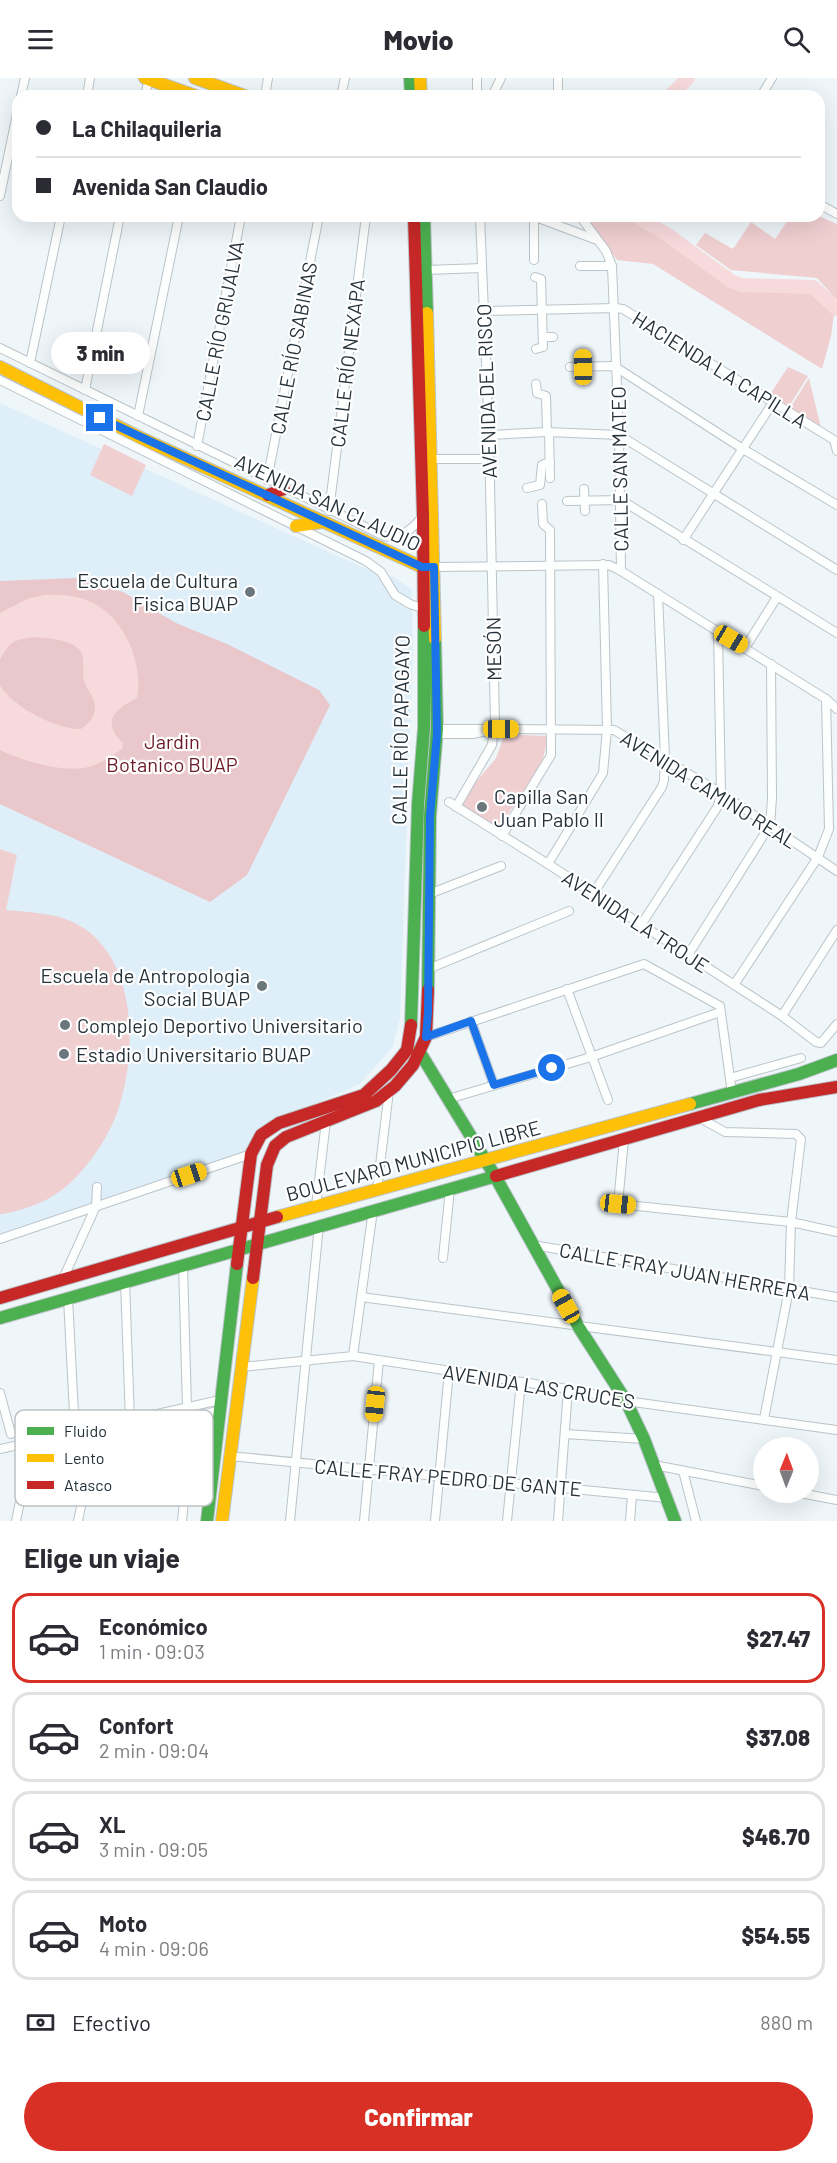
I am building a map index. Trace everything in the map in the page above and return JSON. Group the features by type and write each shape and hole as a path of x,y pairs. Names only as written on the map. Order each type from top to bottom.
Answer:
{"main road":[{"path":"147,78 180,90"},
{"path":"195,78 208,80 231,90"},
{"name":"CALLE RÍO PAPAGAYO","path":"261,1221 267,1165 271,1150 279,1140 376,1101 389,1091 413,1065 426,1037 430,816 437,731 423,516 414,222"},
{"name":"CALLE RÍO PAPAGAYO","path":"252,1154 261,1135 279,1124 364,1095 391,1070 407,1050 414,1014 418,804 424,728 422,608 428,567 432,459 424,222"},
{"name":"AVENIDA SAN CLAUDIO","path":"0,367 141,438 322,522 428,567"},
{"path":"268,495 284,489"},
{"path":"296,526 322,522"},
{"path":"419,1051 495,1176 578,1326 626,1401 644,1439 675,1521"},
{"name":"BOULEVARD MUNICIPIO LIBRE","path":"0,1298 261,1221 799,1074 837,1060"},
{"name":"BOULEVARD MUNICIPIO LIBRE","path":"0,1318 759,1100 837,1087"},
{"path":"213,1463 252,1154"},
{"path":"222,1521 261,1221"},
{"path":"207,1521 209,1506"}],"street":[{"path":"0,196 12,139"},
{"path":"30,363 60,222"},
{"path":"85,390 119,222"},
{"path":"138,416 178,222"},
{"name":"CALLE RÍO GRIJALVA","path":"197,446 240,222"},
{"name":"CALLE RÍO SABINAS","path":"267,480 318,222"},
{"name":"CALLE RÍO NEXAPA","path":"329,511 365,222"},
{"name":"AVENIDA DEL RISCO","path":"480,222 492,566"},
{"path":"534,222 534,260"},
{"path":"550,222 597,240"},
{"path":"580,266 612,266 606,252 584,222"},
{"name":"CALLE SAN MATEO","path":"612,266 620,435 621,571"},
{"path":"426,270 483,268"},
{"path":"536,349 543,348 538,278"},
{"name":"HACIENDA LA CAPILLA","path":"483,311 615,308 629,312 834,440 837,451"},
{"path":"543,337 553,337"},
{"name":"AVENIDA SAN CLAUDIO","path":"0,348 384,537 407,532 423,516"},
{"path":"583,354 584,378"},
{"path":"570,367 617,368 743,449 837,505"},
{"name":"AVENIDA SAN CLAUDIO","path":"0,380 373,565 381,572 395,594 410,604 422,608"},
{"path":"536,384 537,393 546,395 550,478"},
{"path":"683,540 774,401"},
{"path":"489,435 548,432 620,435 837,570"},
{"path":"432,459 489,459"},
{"path":"527,488 540,485 542,465 550,462"},
{"path":"584,489 585,506"},
{"path":"567,501 585,506 621,500 837,633"},
{"path":"502,836 550,758 550,530 543,524 542,504"},
{"path":"548,864 603,773 607,729 603,564"},
{"name":"AVENIDA SAN CLAUDIO","path":"428,567 603,564 621,571 718,631 826,699 837,709"},
{"name":"MESÓN","path":"492,566 495,720 501,729"},
{"path":"593,894 662,787 665,758 658,594"},
{"path":"745,648 777,597"},
{"path":"641,925 716,812 721,793 718,631"},
{"path":"688,956 770,825 772,798 771,664"},
{"path":"734,985 818,857 829,829 826,699"},
{"name":"AVENIDA CAMINO REAL","path":"501,729 607,729 620,733 721,793 837,871"},
{"name":"AVENIDA LA TROJE","path":"437,731 473,734 491,730 493,735 492,745 452,805 548,864 782,1016 816,1042 821,1043 837,1023"},
{"path":"429,894 501,866"},
{"path":"428,969 569,910"},
{"path":"782,1016 837,930"},
{"path":"426,1037 644,964 720,1006 732,1093"},
{"path":"567,989 608,1100"},
{"path":"448,1100 591,1057 720,1012"},
{"path":"471,1021 494,1085"},
{"path":"730,1078 801,1058"},
{"path":"377,1190 389,1091"},
{"path":"700,1118 725,1132 800,1136 791,1222 789,1289 765,1419"},
{"path":"316,1206 326,1121"},
{"path":"624,1139 618,1204 791,1222 837,1232"},
{"path":"0,1239 252,1154"},
{"path":"61,1281 96,1206 97,1187"},
{"path":"443,1258 450,1189"},
{"path":"353,1356 373,1210"},
{"path":"290,1521 319,1225"},
{"name":"CALLE FRAY JUAN HERRERA","path":"532,1245 837,1297"},
{"path":"183,1264 187,1407"},
{"path":"125,1281 130,1410"},
{"path":"361,1297 837,1360"},
{"path":"68,1298 74,1410"},
{"name":"AVENIDA LAS CRUCES","path":"241,1367 353,1356 568,1389 626,1401 837,1430"},
{"path":"364,1521 379,1360"},
{"path":"435,1521 449,1371"},
{"path":"507,1521 521,1382"},
{"path":"558,1521 568,1389"},
{"path":"0,1394 11,1434"},
{"path":"175,1410 219,1405"},
{"path":"208,1410 219,1405"},
{"path":"565,1434 644,1439"},
{"path":"0,1449 15,1446"},
{"name":"CALLE FRAY PEDRO DE GANTE","path":"229,1456 667,1498"},
{"path":"654,1465 753,1484"},
{"path":"683,1471 696,1521"},
{"path":"630,1521 632,1495"},
{"path":"819,1497 837,1500"},
{"path":"16,1521 19,1506"},
{"path":"78,1521 81,1506"},
{"path":"182,1521 184,1506"}],"shaded area":[{"path":"825,219 837,224 837,300 817,278 731,270 696,245 705,233 733,249 751,222 775,239 787,222 825,222"},
{"path":"588,222 637,222 731,286 814,293 834,314 822,369 653,264 617,260"},
{"path":"788,367 808,376 788,408 769,396"},
{"path":"809,378 821,428 789,410"},
{"path":"0,403 360,566 396,578 412,590 413,651 400,1019 392,1048 360,1084 256,1129 248,1150 0,1235"},
{"path":"104,444 146,465 132,496 90,475"},
{"path":"43,595 78,597 101,608 121,628 134,655 138,684 137,698 118,710 112,720 114,732 123,744 122,749 104,761 89,767 75,769 53,767 18,758 0,750 0,685 14,701 24,708 60,726 81,729 94,714 94,700 83,677 82,654 76,647 53,639 24,639 9,646 0,660 0,613 27,599"},
{"path":"505,734 547,736 539,768 508,814 509,817 500,833 462,810 460,801 496,758"},
{"name":"Estadio Universitario BUAP","path":"0,849 17,855 6,910 32,912 65,919 96,938 112,960 123,987 129,1016 126,1077 120,1105 102,1144 81,1172 54,1195 30,1207 3,1214 0,1214"}],"green space":[{"name":"Jardin Botanico BUAP","path":"76,578 123,592 176,623 227,644 319,690 330,705 247,875 210,902 0,804 0,581"}],"waterway":[{"path":"676,90 688,78"},
{"path":"646,222 668,235 731,281 741,285 813,287 837,309"}],"traffic: fast":[{"path":"410,78 411,90"},
{"path":"424,222 427,313"},
{"path":"411,1025 418,804 424,728 424,626"},
{"path":"428,990 430,816 437,729 435,639"},
{"path":"419,1051 495,1176 578,1326 626,1401 644,1439 675,1521"},
{"path":"690,1104 799,1074 837,1060"},
{"path":"0,1318 496,1176"},
{"path":"213,1470 237,1264"},
{"path":"207,1521 209,1506"}],"traffic: slow":[{"path":"145,78 179,90"},
{"path":"195,78 228,90"},
{"path":"420,78 421,90"},
{"path":"427,313 435,639"},
{"path":"0,367 141,438 422,567 428,567"},
{"path":"296,526 322,522"},
{"path":"277,1217 690,1104"},
{"path":"222,1521 253,1278"}],"traffic: jam":[{"path":"414,222 424,626"},
{"path":"268,495 284,489"},
{"path":"253,1278 267,1165 275,1146 286,1137 376,1101 395,1086 413,1065 426,1037 428,990"},
{"path":"237,1264 251,1154 261,1135 279,1123 364,1095 391,1070 407,1050 411,1025"},
{"path":"496,1176 759,1100 837,1087"},
{"path":"0,1298 277,1217"}],"place":[{"name":"Escuela de Cultura Fisica BUAP","path":"250,592"},
{"name":"Capilla San Juan Pablo II","path":"482,807"},
{"name":"Escuela de Antropologia Social BUAP","path":"262,986"},
{"name":"Complejo Deportivo Universitario","path":"65,1025"},
{"name":"Estadio Universitario BUAP","path":"64,1054"}],"route":[{"path":"100,418 422,567 434,567 437,734 430,816 426,1037 471,1021 494,1085 552,1068"}]}
